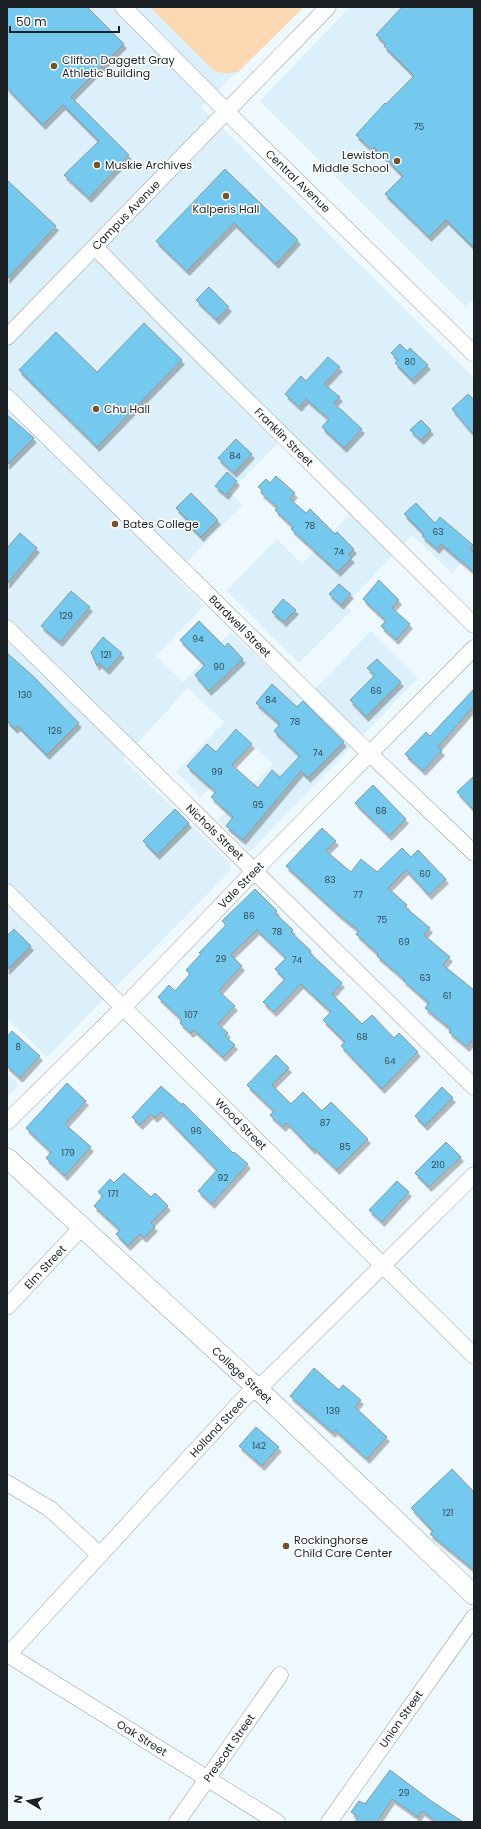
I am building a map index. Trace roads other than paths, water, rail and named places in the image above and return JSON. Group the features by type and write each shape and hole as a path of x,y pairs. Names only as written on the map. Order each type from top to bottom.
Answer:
{"main road":[{"name":"College Street","path":"7,1158 258,1389 474,1595"}],"street":[{"name":"Central Avenue","path":"123,7 226,111 474,354"},
{"name":"Campus Avenue","path":"7,337 328,7"},
{"name":"Franklin Street","path":"95,247 174,328 474,625"},
{"name":"Bardwell Street","path":"7,398 369,753 474,853"},
{"name":"Nichols Street","path":"7,628 474,1087"},
{"name":"Vale Street","path":"7,1122 124,1007 369,753 474,648"},
{"name":"Wood Street","path":"7,892 474,1356"},
{"name":"Holland Street","path":"7,1655 247,1395 258,1389 384,1266 474,1175"},
{"name":"Elm Street","path":"7,1307 82,1227"},
{"path":"7,1483 50,1509 100,1555"},
{"name":"Union Street","path":"329,1822 474,1617"},
{"name":"Oak Street","path":"7,1655 277,1822"},
{"name":"Prescott Street","path":"177,1822 280,1675"}],"place":[{"name":"Clifton Daggett Gray Athletic Building","path":"54,66"},
{"name":"Lewiston Middle School","path":"397,161"},
{"name":"Muskie Archives","path":"97,165"},
{"name":"Kalperis Hall","path":"226,196"},
{"name":"Chu Hall","path":"96,409"},
{"name":"Bates College","path":"115,524"},
{"name":"Rockinghorse Child Care Center","path":"286,1546"}]}
